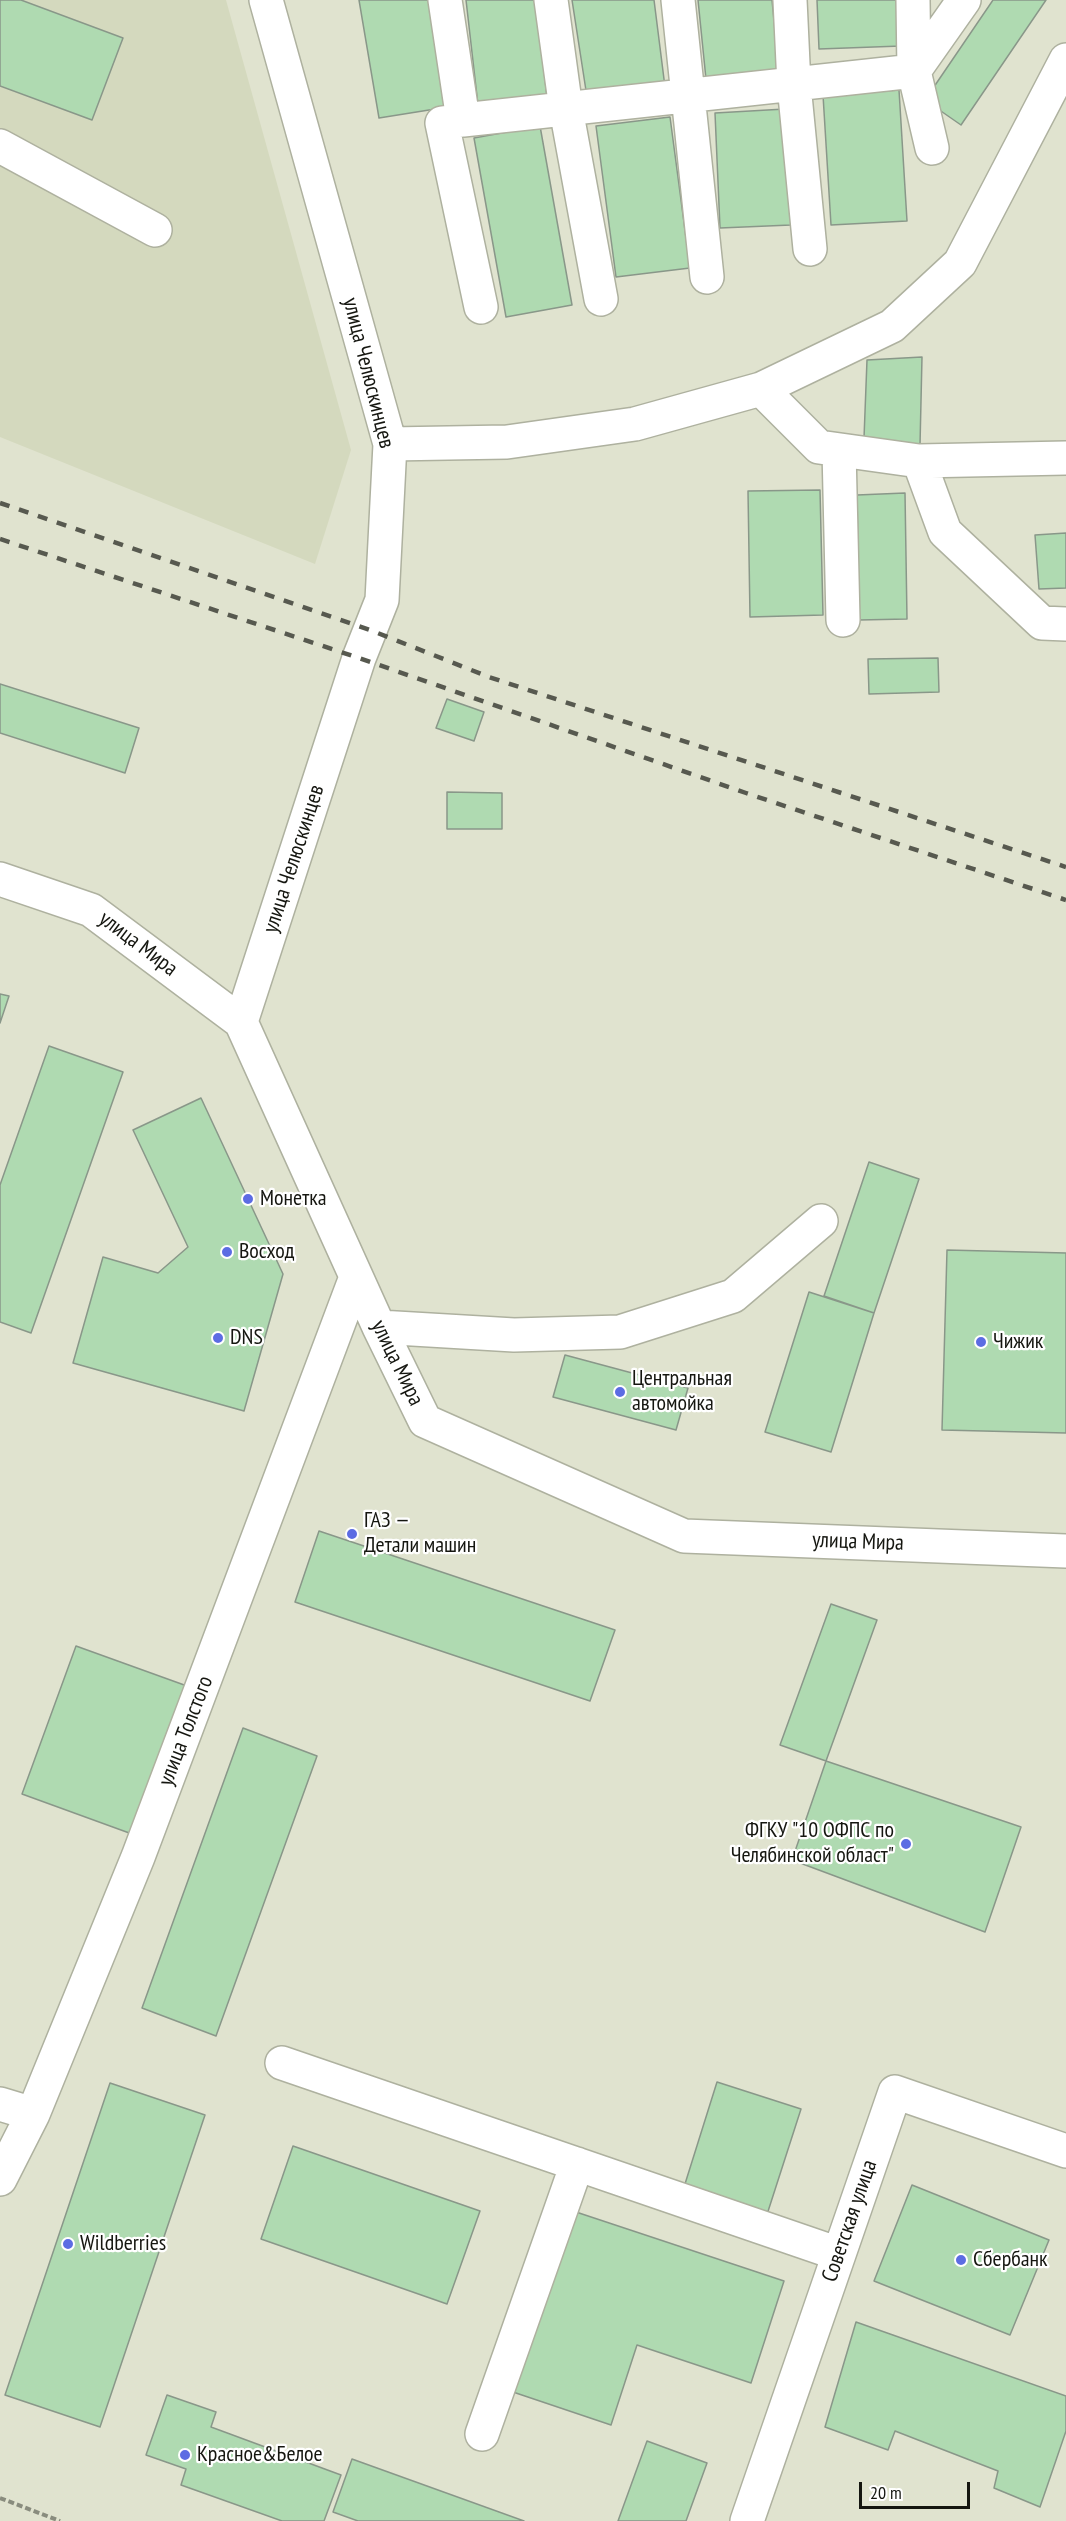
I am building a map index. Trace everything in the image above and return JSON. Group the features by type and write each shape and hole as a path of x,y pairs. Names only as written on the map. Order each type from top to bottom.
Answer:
{"street":[{"name":"улица Челюскинцев","path":"241,1022 358,658 382,600 390,444 266,0"},
{"path":"445,0 463,120"},
{"path":"551,0 566,109 601,299"},
{"path":"678,0 690,96 707,277"},
{"path":"790,0 794,85 810,249"},
{"path":"913,0 914,71 932,148"},
{"path":"481,308 442,123 914,71 964,0"},
{"path":"390,444 507,442 635,424 761,389 892,326 960,263 1066,60"},
{"path":"0,146 156,230"},
{"path":"761,389 819,447 919,461 1066,458"},
{"path":"839,450 843,620"},
{"path":"919,461 945,532 1042,623 1066,624"},
{"name":"улица Мира","path":"0,879 92,910 241,1022 379,1327 425,1421 684,1536 1066,1551"},
{"path":"379,1327 514,1335 620,1332 733,1296 821,1221"},
{"name":"улица Толстого","path":"0,2180 33,2114 138,1857 356,1277"},
{"path":"282,2063 839,2254"},
{"name":"Советская улица","path":"747,2521 895,2091 1066,2151"},
{"path":"0,2104 33,2114"},
{"path":"482,2434 577,2164"}],"path":[{"path":"0,2498 60,2521"}],"shaded area":[{"path":"0,0 226,0 351,450 315,564 0,437"}],"building":[{"path":"0,0 21,0 123,38 92,120 0,86"},
{"path":"359,0 437,0 454,106 379,118"},
{"path":"466,0 536,0 547,97 478,105"},
{"path":"572,0 654,0 665,87 587,97"},
{"path":"698,0 772,0 779,72 706,79"},
{"path":"817,0 899,0 901,46 819,49"},
{"path":"993,0 1046,0 961,125 925,100"},
{"path":"899,90 907,221 831,225 823,95"},
{"path":"785,109 791,225 720,228 715,113"},
{"path":"670,117 690,268 616,277 596,126"},
{"path":"540,126 572,305 506,317 474,138"},
{"path":"922,357 920,445 864,438 867,360"},
{"path":"820,490 823,615 750,617 748,491"},
{"path":"905,493 907,619 859,620 857,495"},
{"path":"1066,533 1066,588 1039,589 1035,535"},
{"path":"938,658 939,692 869,694 868,659"},
{"path":"0,684 139,728 125,773 0,733"},
{"path":"447,699 484,712 474,741 436,728"},
{"path":"447,792 502,793 502,829 447,829"},
{"path":"0,994 9,996 0,1023"},
{"path":"49,1046 123,1072 31,1333 0,1322 0,1185"},
{"name":"Восход","path":"201,1098 283,1274 244,1411 73,1363 103,1257 158,1273 188,1247 133,1130"},
{"path":"869,1162 919,1179 874,1313 824,1296"},
{"path":"947,1250 1066,1253 1066,1433 942,1430"},
{"path":"809,1292 874,1313 831,1452 765,1432"},
{"name":"Центральная автомойка","path":"565,1355 688,1388 676,1430 553,1397"},
{"path":"319,1531 615,1630 590,1701 295,1602"},
{"path":"831,1604 877,1620 826,1761 780,1745"},
{"path":"76,1646 187,1686 132,1834 22,1794"},
{"path":"243,1728 317,1756 216,2036 142,2008"},
{"name":"ФГКУ \"10 ОФПС по Челябинской област\"","path":"826,1761 1021,1827 985,1932 792,1860"},
{"path":"717,2082 801,2109 762,2230 679,2203"},
{"path":"110,2083 205,2115 100,2427 5,2395"},
{"path":"293,2146 480,2211 447,2304 261,2239"},
{"name":"Сбербанк","path":"912,2185 1049,2240 1010,2335 874,2281"},
{"path":"570,2210 784,2281 751,2383 637,2345 611,2425 510,2391"},
{"path":"856,2322 1066,2396 1066,2431 1040,2507 994,2488 998,2471 895,2431 888,2450 825,2427"},
{"path":"167,2395 216,2412 211,2427 341,2475 324,2521 282,2521 181,2485 186,2469 146,2455"},
{"path":"647,2441 707,2463 686,2521 618,2521"},
{"path":"352,2459 524,2521 358,2521 333,2512"}],"railway":[{"path":"0,503 370,630 489,677 1066,867"},
{"path":"0,539 359,658 746,793 1066,900"}],"place":[{"name":"Монетка","path":"248,1199"},
{"name":"Восход","path":"227,1252"},
{"name":"DNS","path":"218,1338"},
{"name":"Чижик","path":"981,1342"},
{"name":"Центральная автомойка","path":"620,1392"},
{"name":"ГАЗ — Детали машин","path":"352,1534"},
{"name":"ФГКУ \"10 ОФПС по Челябинской област\"","path":"906,1844"},
{"name":"Wildberries","path":"68,2244"},
{"name":"Сбербанк","path":"961,2260"},
{"name":"Красное&Белое","path":"185,2455"}]}
